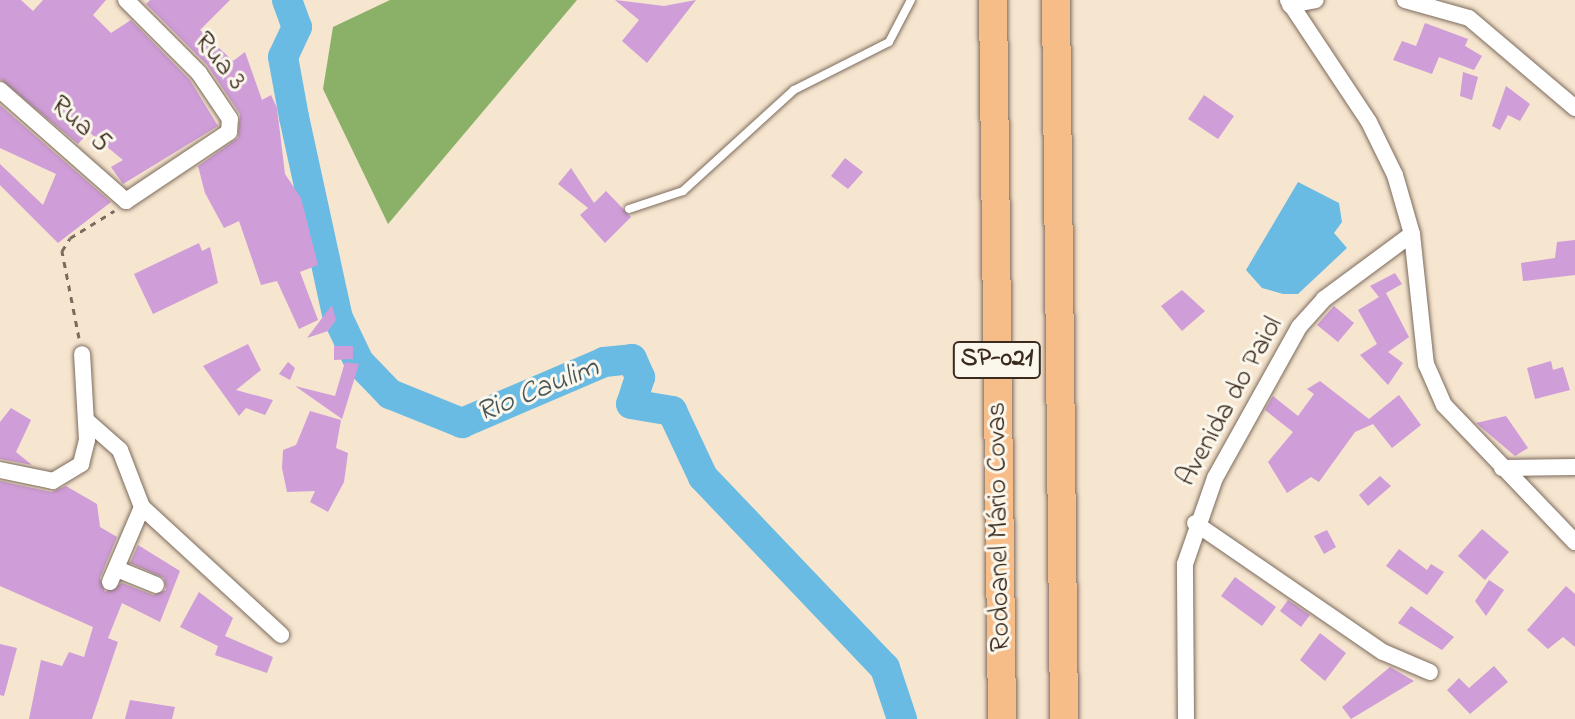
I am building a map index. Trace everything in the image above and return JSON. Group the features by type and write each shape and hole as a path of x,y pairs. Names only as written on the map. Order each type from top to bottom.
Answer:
{"highway":[{"name":"Rodoanel Mário Covas","path":"993,0 1002,719"},
{"name":"SP-021","path":"1056,0 1064,719"}],"street":[{"name":"Rua 3","path":"126,0 199,73 232,127 126,201"},
{"path":"1316,0 1289,2 1384,149 1412,234 1426,364 1444,405 1575,542"},
{"path":"1405,0 1469,18 1575,108"},
{"name":"Rua 5","path":"0,90 126,201"},
{"name":"Avenida do Paiol","path":"1186,719 1182,594 1195,523 1299,327 1324,299 1412,234"},
{"path":"0,470 53,481 74,472 84,456 87,421 82,354"},
{"path":"87,421 120,450 142,507 281,635"},
{"path":"1502,468 1575,467"},
{"path":"142,507 114,576 156,585"},
{"path":"1195,523 1383,652 1430,672"}],"lane":[{"path":"629,209 683,191 794,90 889,42 911,0"}],"path":[{"path":"82,354 62,251 70,238 126,201"}],"green space":[{"path":"390,0 577,0 388,224 323,89 333,27"}],"water":[{"path":"1298,182 1339,203 1342,222 1334,233 1347,248 1298,294 1283,294 1262,288 1246,270"}],"building":[{"path":"0,0 21,0 33,11 43,0 106,0 93,15 111,33 131,20 190,80 218,126 123,184 111,167 123,160 89,132 78,144 0,79"},
{"path":"150,0 230,0 200,30 233,61 245,52 262,100 271,95 277,108 285,174 301,198 318,265 300,272 318,320 299,329 277,281 261,285 239,221 224,228 205,193 198,166 238,138 240,114 207,65 146,4"},
{"path":"615,0 664,6 696,0 647,63 622,41 639,20"},
{"path":"1425,23 1468,39 1465,46 1482,56 1474,70 1439,57 1432,74 1393,60 1402,41 1416,46"},
{"path":"1463,72 1478,77 1472,100 1460,96"},
{"path":"1506,86 1530,104 1520,121 1508,115 1500,130 1492,126"},
{"path":"1204,95 1234,116 1218,139 1188,119"},
{"path":"0,105 111,202 58,243 0,185 0,164 43,205 56,174 0,148"},
{"path":"845,158 863,172 848,189 831,176"},
{"path":"571,168 594,203 606,191 631,217 605,243 580,215 588,208 558,184"},
{"path":"1575,240 1575,275 1523,281 1521,263 1555,258 1557,242"},
{"path":"199,243 202,251 210,247 218,283 153,314 134,274"},
{"path":"1395,273 1402,284 1386,293 1409,337 1388,352 1403,363 1388,385 1360,355 1377,344 1358,310 1379,297 1370,286"},
{"path":"1182,290 1205,311 1182,331 1161,306"},
{"path":"332,305 336,320 328,331 307,338"},
{"path":"1334,306 1354,323 1338,342 1317,325"},
{"path":"248,344 261,370 236,390 273,400 265,415 246,408 239,416 203,366"},
{"path":"334,346 353,346 353,359 334,360"},
{"path":"1551,361 1553,370 1563,367 1570,390 1535,399 1527,368"},
{"path":"288,362 295,368 290,380 279,374"},
{"path":"345,362 359,364 342,419 295,386 335,396"},
{"path":"1320,381 1369,419 1399,395 1421,425 1392,448 1373,424 1355,432 1319,482 1311,477 1287,493 1268,462 1293,432 1265,410 1273,396 1298,416 1314,394 1307,389"},
{"path":"11,408 31,420 16,452 32,465 0,459 0,422"},
{"path":"310,411 341,420 336,448 348,453 344,482 328,512 310,502 315,491 287,492 282,468 283,450 296,445"},
{"path":"1506,416 1528,448 1515,456 1476,423"},
{"path":"1380,476 1391,486 1368,506 1359,495"},
{"path":"0,481 51,492 66,486 97,504 100,527 117,537 100,578 105,592 122,583 153,595 166,590 164,578 130,563 138,545 180,571 160,622 122,603 108,638 118,642 92,719 29,719 41,660 62,666 69,652 84,657 93,627 0,586"},
{"path":"1482,529 1509,552 1485,580 1458,556"},
{"path":"1327,530 1336,547 1324,554 1314,536"},
{"path":"1399,549 1427,570 1431,564 1444,572 1427,595 1386,566"},
{"path":"1235,577 1276,607 1262,626 1221,596"},
{"path":"1489,580 1504,590 1486,616 1475,601"},
{"path":"1566,586 1575,594 1575,647 1563,637 1548,649 1527,630"},
{"path":"199,592 233,618 225,636 273,657 267,673 215,655 218,646 180,627"},
{"path":"1288,600 1310,615 1301,627 1280,611"},
{"path":"1411,606 1454,637 1442,650 1398,623"},
{"path":"1320,633 1346,653 1325,681 1300,660"},
{"path":"0,644 17,648 4,696 0,695"},
{"path":"1494,666 1508,682 1470,714 1447,690 1459,678 1469,688"},
{"path":"1390,667 1414,681 1351,719 1342,707"},
{"path":"130,700 175,707 172,719 125,719"}],"waterway":[{"name":"Rio Caulim","path":"287,0 297,27 283,57 294,117 338,318 359,362 390,394 462,423 604,362 632,359 640,377 631,404 672,411 703,477 885,668 902,719"}]}
